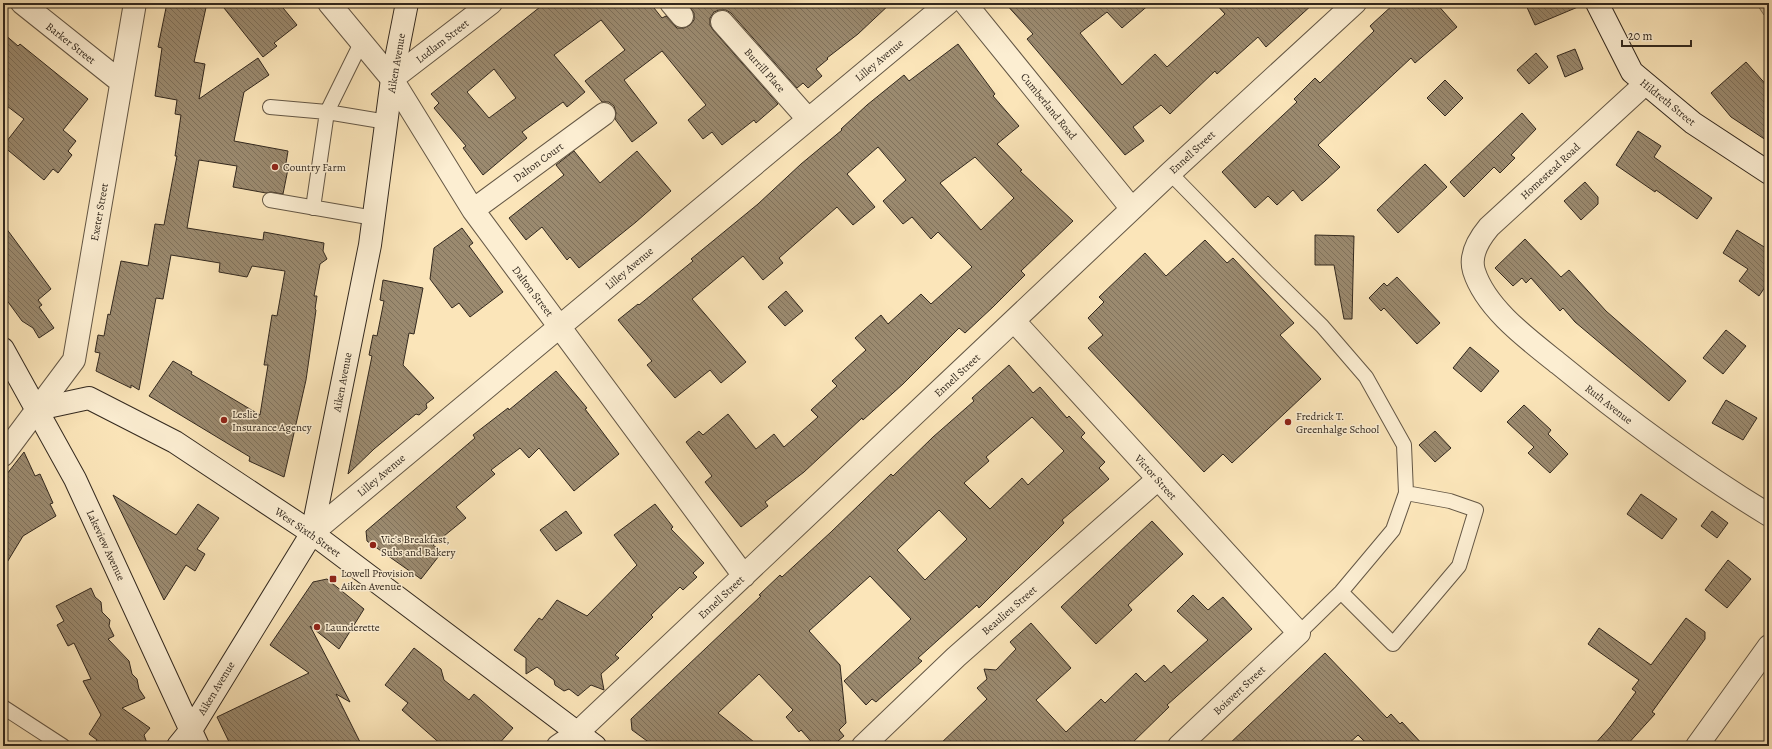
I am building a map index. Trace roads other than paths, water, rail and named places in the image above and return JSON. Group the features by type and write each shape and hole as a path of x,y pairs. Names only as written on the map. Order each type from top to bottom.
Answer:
{"street":[{"name":"Barker Street","path":"22,3 121,82"},
{"name":"Exeter Street","path":"3,455 74,360 135,3"},
{"name":"Dalton Street","path":"330,3 361,43 392,79 473,210 744,576"},
{"name":"Aiken Avenue","path":"189,741 312,533 369,253 392,79 407,3"},
{"name":"Ludlam Street","path":"392,79 491,3"},
{"name":"Lilley Avenue","path":"312,533 948,3"},
{"name":"Cumberland Road","path":"965,3 1132,209"},
{"name":"Ennell Street","path":"558,746 577,733 1170,173 1355,3"},
{"name":"Hildreth Street","path":"1597,3 1632,72 1693,124 1769,173"},
{"name":"Burrill Place","path":"722,22 808,119"},
{"name":"Homestead Road","path":"1473,268 1477,242 1489,227 1645,84"},
{"name":"Dalton Court","path":"473,210 604,114"},
{"name":"Ruth Avenue","path":"1473,268 1482,287 1497,310 1528,339 1610,406 1651,437 1769,515"},
{"name":"Victor Street","path":"1014,321 1299,633"},
{"name":"Lakeview Avenue","path":"3,349 38,409 75,479 189,741"},
{"name":"West Sixth Street","path":"38,409 89,398 174,442 312,533 595,746"},
{"name":"Beaulieu Street","path":"863,746 956,657 1158,479"},
{"name":"Boisvert Street","path":"1179,746 1299,633"},
{"path":"1698,746 1769,646"}],"lane":[{"path":"313,208 327,112 361,43"},
{"path":"270,107 327,112 387,122"},
{"path":"1170,173 1322,326 1366,377 1404,444 1406,493 1393,530 1341,592 1299,633"},
{"path":"270,200 374,218"},
{"path":"1341,592 1393,644 1459,566 1476,510 1450,501 1406,493"},
{"path":"3,707 63,746"}],"place":[{"name":"Country Farm","path":"275,167"},
{"name":"Leslie Insurance Agency","path":"224,420"},
{"name":"Fredrick T. Greenhalge School","path":"1288,422"},
{"name":"Vic’s Breakfast, Subs and Bakery","path":"373,545"},
{"name":"Lowell Provision Aiken Avenue","path":"333,579"},
{"name":"Launderette","path":"317,627"}]}
